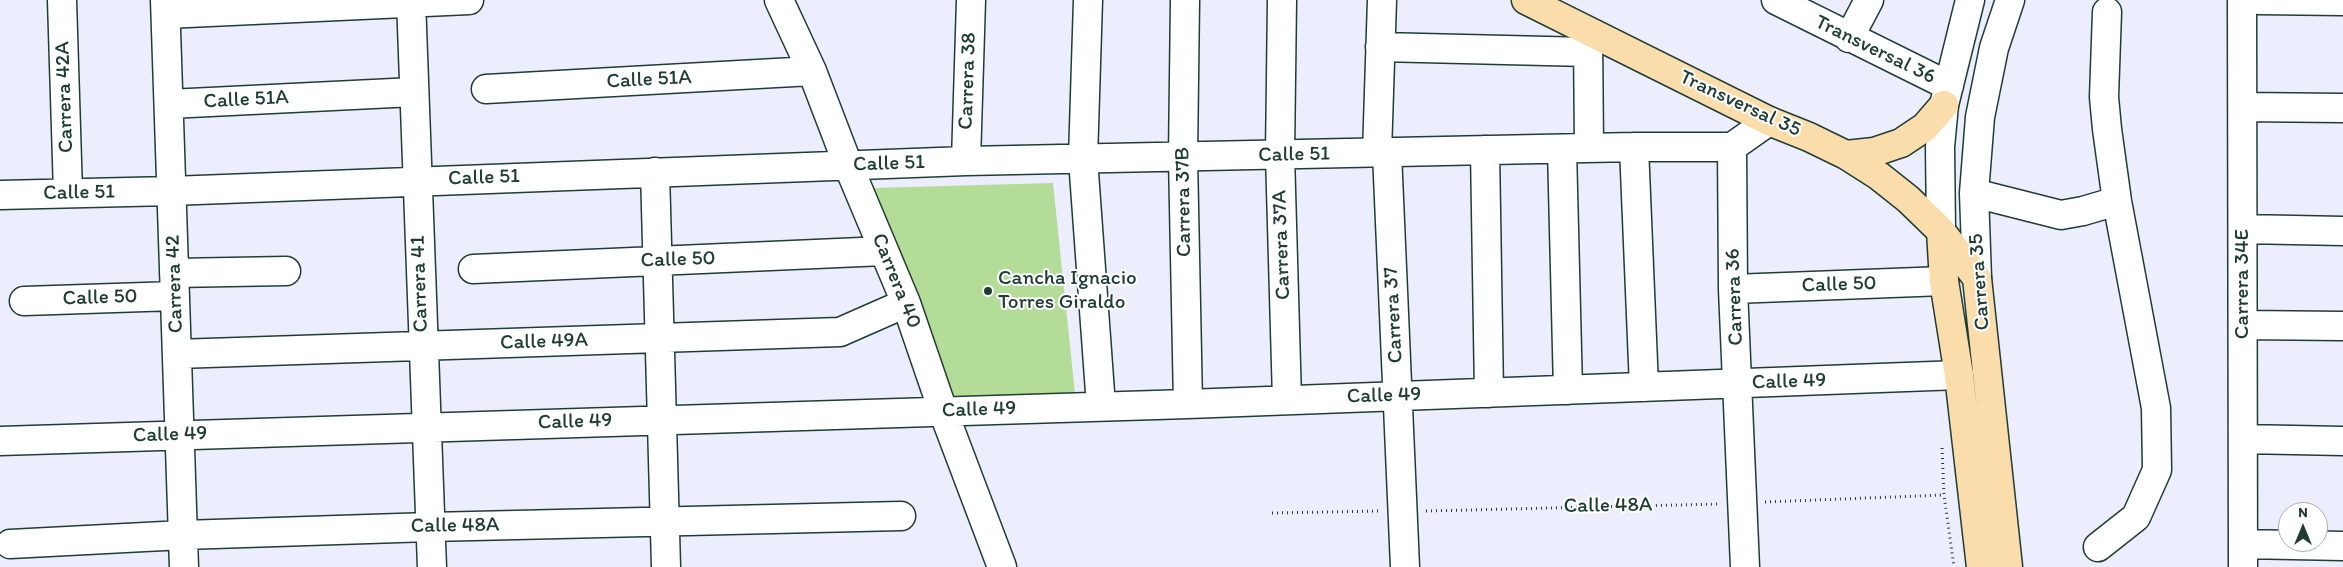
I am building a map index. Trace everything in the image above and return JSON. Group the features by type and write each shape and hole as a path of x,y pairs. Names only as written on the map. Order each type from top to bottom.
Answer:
{"main road":[{"name":"Transversal 35","path":"1526,0 1588,42 1809,137 1846,155 1879,176 1908,199 1941,231 1977,278"},
{"path":"1846,155 1874,152 1901,142 1925,126 1946,95"},
{"name":"Carrera 35","path":"1941,231 1944,281 1959,375 1981,567"},
{"name":"Carrera 35","path":"1977,278 2008,567"}],"street":[{"name":"Carrera 42A","path":"62,0 68,193"},
{"path":"165,7 470,0"},
{"name":"Carrera 40","path":"778,0 812,72 848,165 906,303 943,411 1002,567"},
{"name":"Carrera 38","path":"966,161 971,0"},
{"path":"1088,0 1083,159 1101,406"},
{"name":"Carrera 37B","path":"1185,0 1183,157 1188,404"},
{"name":"Carrera 37A","path":"1282,0 1280,155 1287,400"},
{"name":"Carrera 37","path":"1382,0 1380,47 1382,153 1398,396 1405,567"},
{"name":"Transversal 36","path":"1776,0 1849,38 1946,95"},
{"path":"1849,38 1869,0"},
{"name":"Carrera 35","path":"1941,231 1940,155 1946,95 1970,0"},
{"name":"Carrera 35","path":"1977,278 1974,194 1980,117 1994,48 2010,0"},
{"name":"Carrera 34E","path":"2242,0 2243,555"},
{"path":"2259,0 2343,1"},
{"name":"Carrera 41","path":"411,1 425,426 432,567"},
{"name":"Carrera 42","path":"165,7 184,567"},
{"path":"2098,547 2136,517 2157,470 2156,408 2117,201 2104,97 2107,12"},
{"path":"1380,47 1588,42 1589,148"},
{"name":"Calle 51A","path":"486,89 812,72"},
{"name":"Calle 51A","path":"169,104 414,92"},
{"path":"2243,107 2343,108"},
{"path":"1732,147 1769,121"},
{"path":"1634,147 1644,387"},
{"name":"Calle 51","path":"0,194 172,191 966,161 1562,148 1732,147"},
{"name":"Carrera 36","path":"1732,147 1733,289 1745,567"},
{"path":"1562,148 1568,390"},
{"path":"1485,150 1489,393"},
{"path":"656,172 660,420 666,567"},
{"path":"1974,194 2061,214 2083,211 2117,201"},
{"path":"2243,229 2343,231"},
{"name":"Calle 50","path":"472,269 884,251"},
{"name":"Calle 50","path":"24,301 286,271"},
{"name":"Calle 50","path":"1733,289 1944,281"},
{"name":"Calle 49A","path":"177,354 840,332 906,303"},
{"path":"2243,325 2343,326"},
{"name":"Calle 49","path":"0,441 425,426 1188,404 1959,375"},
{"path":"2243,439 2343,441"},
{"name":"Calle 48A","path":"10,544 183,535 430,527 901,516"},
{"path":"2243,555 2343,546"}],"path":[{"path":"1942,445 1944,495 1954,567"},
{"name":"Calle 48A","path":"1272,513 1743,504 1944,495"}],"green space":[{"name":"Cancha Ignacio Torres Giraldo","path":"1053,183 1075,394 950,398 873,188"}],"place":[{"name":"Cancha Ignacio Torres Giraldo","path":"988,291"}]}
